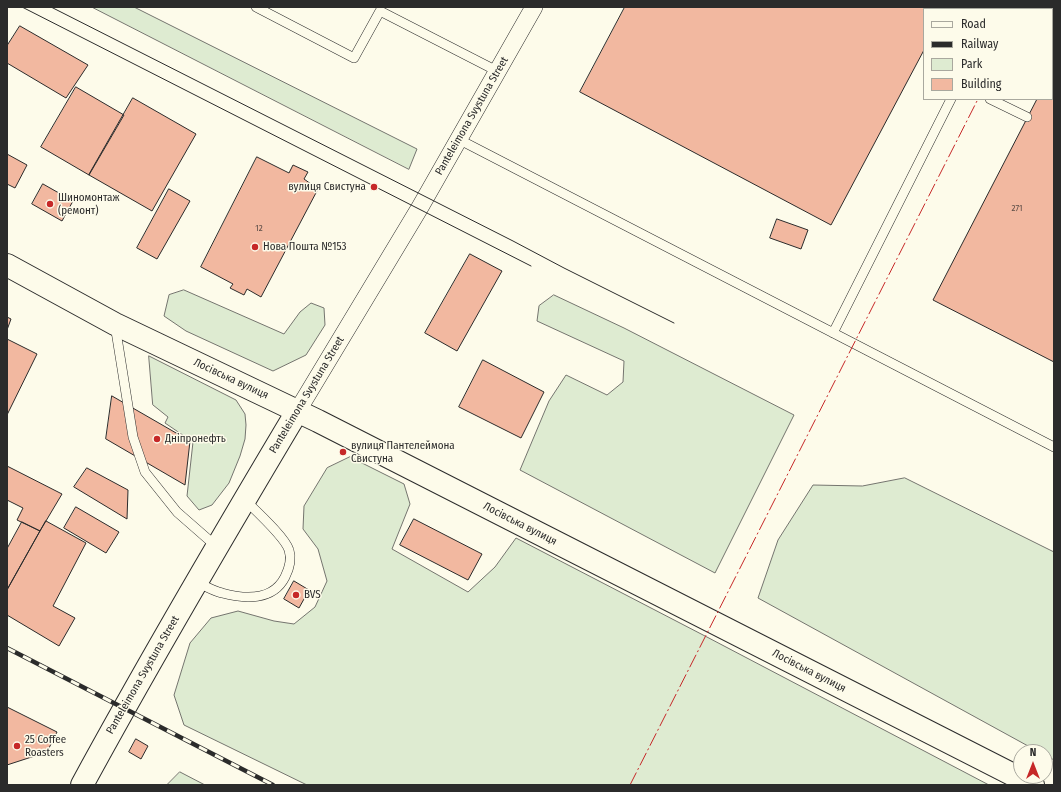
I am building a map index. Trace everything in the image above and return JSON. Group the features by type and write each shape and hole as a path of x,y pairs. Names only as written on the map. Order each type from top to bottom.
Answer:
{"main road":[{"name":"Лосівська вулиця","path":"7,264 115,324 298,410 1033,785"},
{"name":"Panteleimona Svystuna Street","path":"82,785 196,582 298,410"}],"street":[{"name":"Panteleimona Svystuna Street","path":"298,410 419,209 534,7"}],"lane":[{"path":"256,7 354,58 380,11 497,71"},
{"path":"833,333 950,100"},
{"path":"992,100 1027,117"},
{"path":"458,139 1054,447"},
{"path":"115,324 133,437 145,472 177,512 217,547"},
{"path":"196,582 221,593 240,596 259,596 273,592 282,583 290,563 289,551 286,544 244,499"}],"green space":[{"path":"92,7 134,7 417,149 409,169"},
{"path":"184,290 284,334 300,312 311,303 324,308 325,325 306,355 273,371 186,331 164,316 169,295"},
{"path":"554,295 624,328 794,415 715,573 520,470 549,401 566,375 607,395 623,382 624,361 537,321 539,306"},
{"path":"149,356 236,400 245,414 245,439 229,483 212,505 199,510 187,496 193,442 165,423 168,417 153,405"},
{"path":"350,457 404,484 410,504 392,549 468,592 495,567 516,538 989,785 307,785 184,725 174,695 190,643 211,618 238,611 274,621 294,624 315,607 327,581 318,549 303,529 304,506 327,468"},
{"path":"905,478 1054,552 1054,760 1053,744 1024,744 758,598 778,540 813,485 862,486"},
{"path":"180,772 205,785 167,785"}],"building":[{"path":"625,7 947,7 923,8 923,52 831,225 580,92"},
{"path":"20,26 88,65 66,98 7,63 7,46"},
{"path":"1054,66 1054,362 933,300 1036,100 1053,100"},
{"path":"76,87 124,115 89,175 41,147"},
{"path":"133,98 196,134 152,211 89,175"},
{"path":"7,154 27,165 15,188 7,184"},
{"path":"257,157 289,173 293,165 308,172 304,179 318,189 261,297 247,289 244,295 230,288 233,284 201,267"},
{"path":"43,184 73,201 62,221 32,204"},
{"path":"169,189 190,201 157,259 137,248"},
{"path":"777,219 808,230 801,249 770,238"},
{"path":"470,254 502,271 457,351 425,333"},
{"path":"7,317 11,319 7,330"},
{"path":"7,339 37,354 7,415"},
{"path":"483,360 544,392 521,438 459,407"},
{"path":"112,396 190,441 185,485 106,439"},
{"path":"7,466 62,494 40,531 17,520 23,508 7,500"},
{"path":"87,468 128,490 127,519 74,487"},
{"path":"76,507 119,532 106,553 64,528"},
{"path":"414,519 482,554 468,580 400,545"},
{"path":"46,521 86,543 53,606 75,618 59,646 7,615 7,590"},
{"path":"22,522 40,531 7,590 7,549"},
{"name":"BVS","path":"294,581 309,590 299,608 284,599"},
{"path":"7,707 57,732 47,752 7,765"},
{"path":"136,739 148,746 141,759 129,752"}],"tram line":[{"path":"22,7 531,266"},
{"path":"51,7 674,323"}],"railway":[{"path":"7,648 273,785"}],"power":[{"path":"630,785 977,100"}],"place":[{"name":"вулиця Свистуна","path":"374,187"},
{"name":"Шиномонтаж (ремонт)","path":"50,204"},
{"name":"Нова Пошта №153","path":"255,247"},
{"name":"Дніпронефть","path":"157,439"},
{"name":"вулиця Пантелеймона Свистуна","path":"343,452"},
{"name":"BVS","path":"296,595"},
{"name":"25 Coffee Roasters","path":"17,746"}]}
